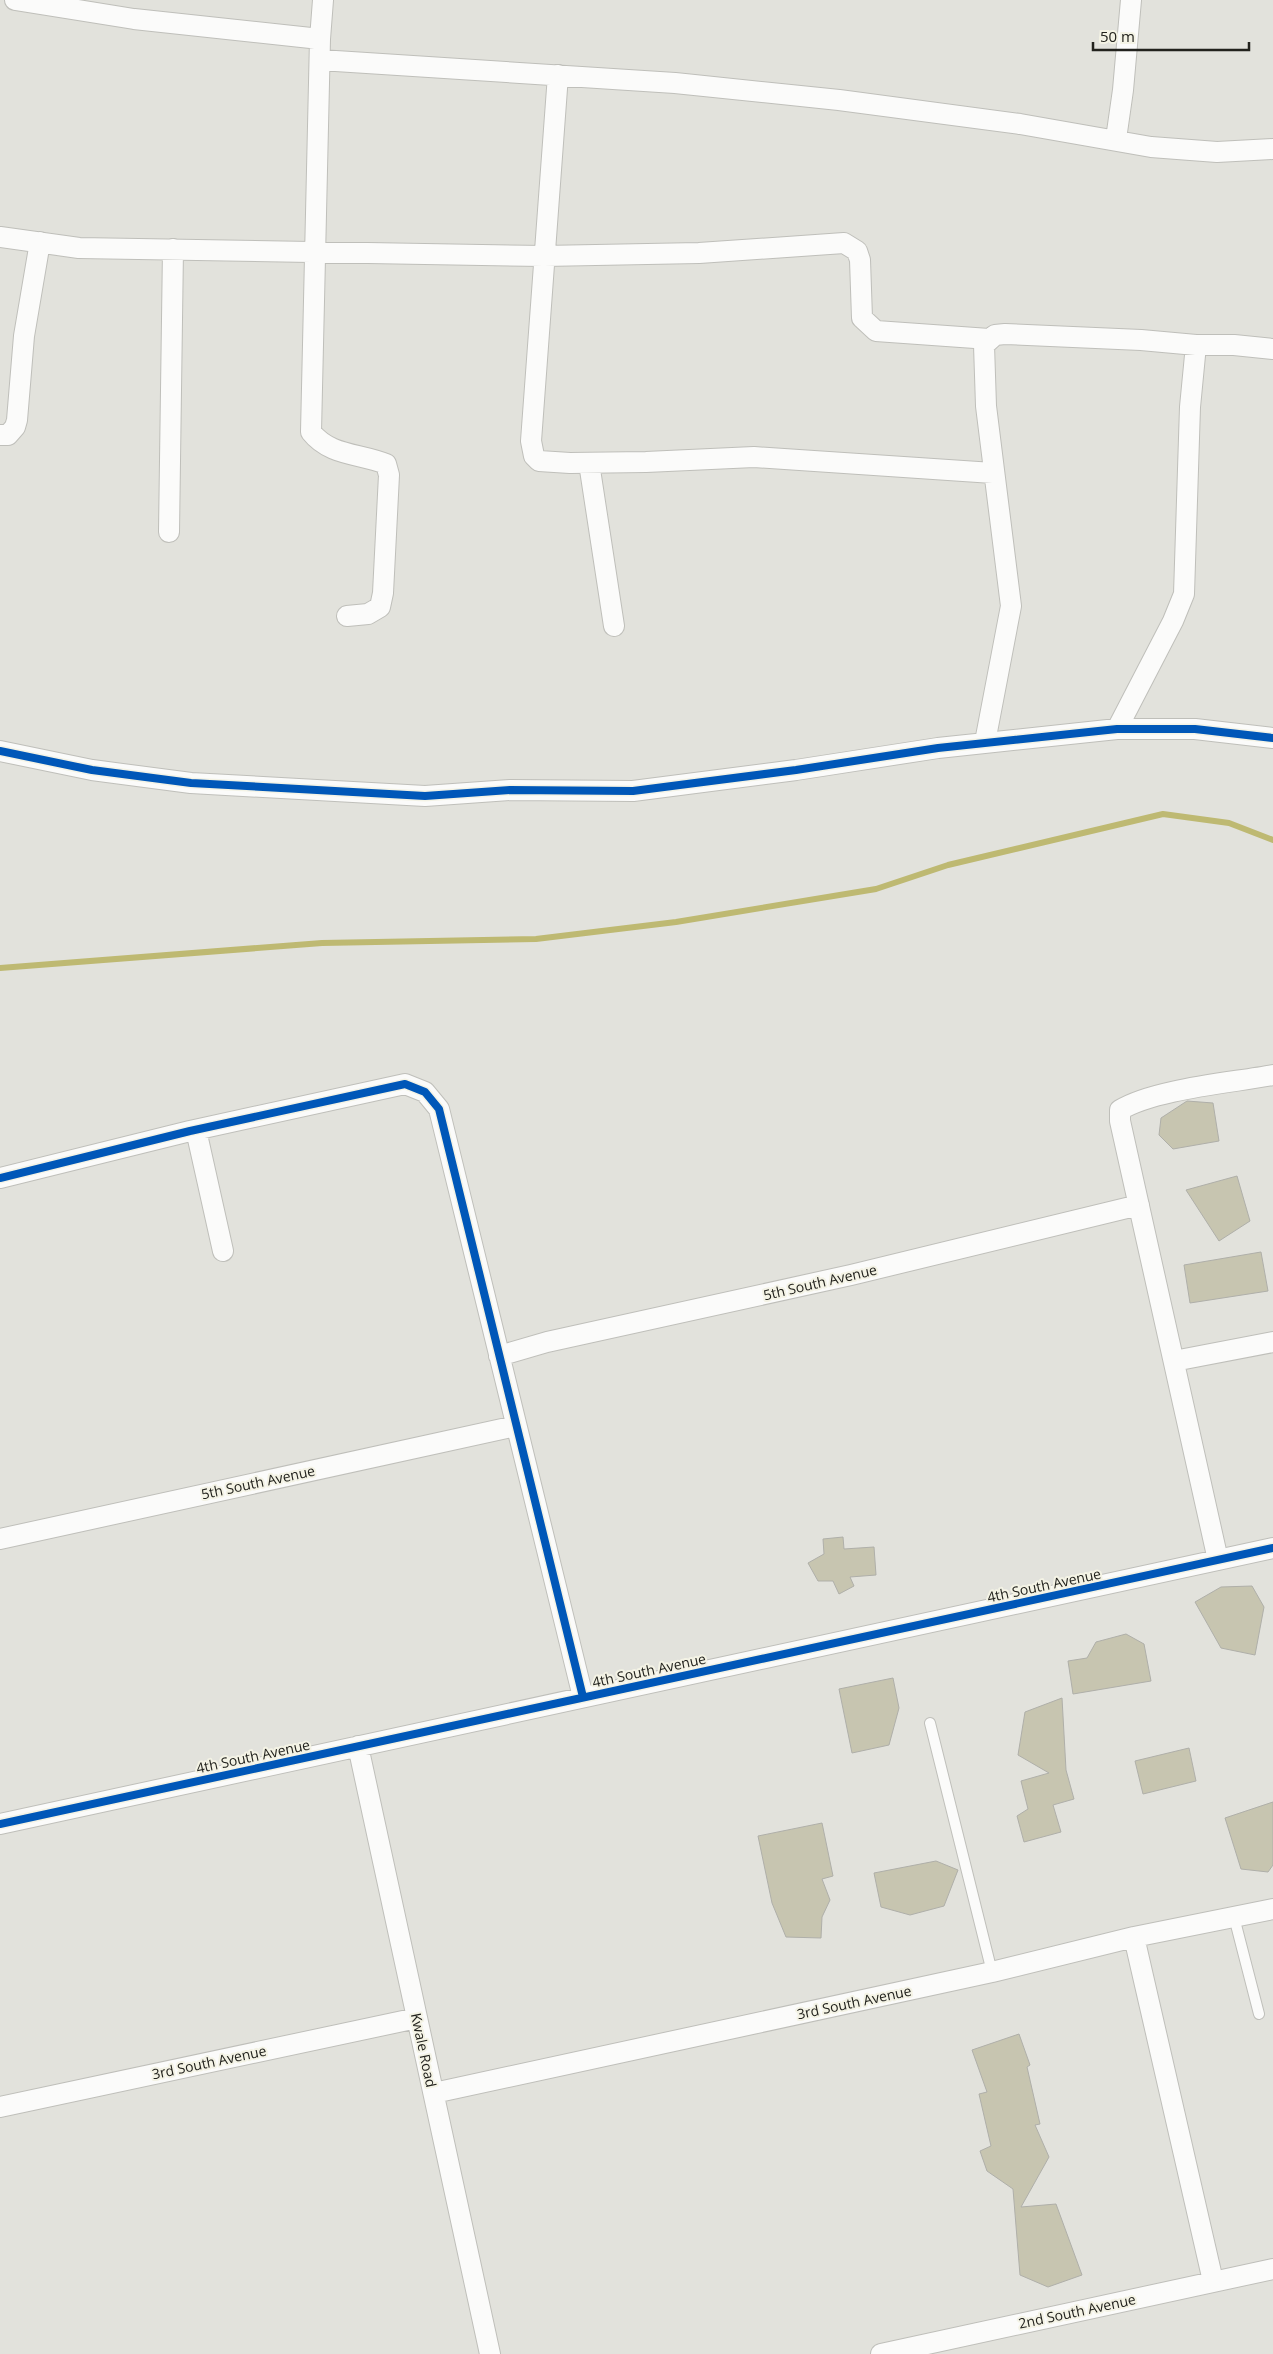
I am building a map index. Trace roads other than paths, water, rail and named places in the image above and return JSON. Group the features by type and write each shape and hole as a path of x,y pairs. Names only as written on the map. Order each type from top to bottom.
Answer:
{"street":[{"path":"15,0 134,19 320,39"},
{"path":"323,0 320,39 310,432 320,443 333,449 386,464 389,475 383,593 380,607 368,614 347,616"},
{"path":"1116,139 1123,90 1131,0"},
{"path":"320,60 675,83 839,100 1116,139 1151,147 1217,152 1273,149"},
{"path":"558,75 532,441 534,456 539,461 589,463 754,457 993,474"},
{"path":"0,237 78,248 316,254 544,256 699,253 844,243 857,251 860,260 862,318 876,331 989,339 1005,334 1141,340 1273,349"},
{"path":"0,435 8,435 15,427 18,414 24,336 40,242"},
{"path":"169,532 173,249"},
{"path":"985,742 1011,606 1010,587 993,474 983,354 984,345 989,339"},
{"path":"1117,729 1173,621 1184,594 1190,406 1196,345"},
{"path":"589,463 614,626"},
{"path":"0,751 92,770 191,783 425,796 510,790 633,791 985,742 1035,739 1117,729 1194,729 1273,738"},
{"path":"1218,1560 1120,1121 1120,1110 1135,1100 1273,1076"},
{"path":"0,1178 193,1130 405,1084 425,1092 439,1109 583,1697"},
{"path":"193,1130 222,1251"},
{"name":"5th South Avenue","path":"499,1356 547,1342 850,1275 1139,1204"},
{"path":"1174,1361 1273,1342"},
{"name":"5th South Avenue","path":"0,1539 516,1426"},
{"name":"4th South Avenue","path":"0,1824 1273,1548"},
{"name":"Kwale Road","path":"358,1746 490,2354"},
{"name":"3rd South Avenue","path":"434,2093 992,1972 1134,1937 1273,1908"},
{"path":"1134,1937 1213,2281"},
{"name":"3rd South Avenue","path":"0,2107 418,2018"},
{"name":"2nd South Avenue","path":"881,2354 1273,2269"}],"lane":[{"path":"930,1723 992,1972"},
{"path":"1234,1917 1259,2014"}],"waterway":[{"path":"0,968 322,943 536,939 676,922 876,889 948,865 1163,814 1229,823 1273,840"}]}
